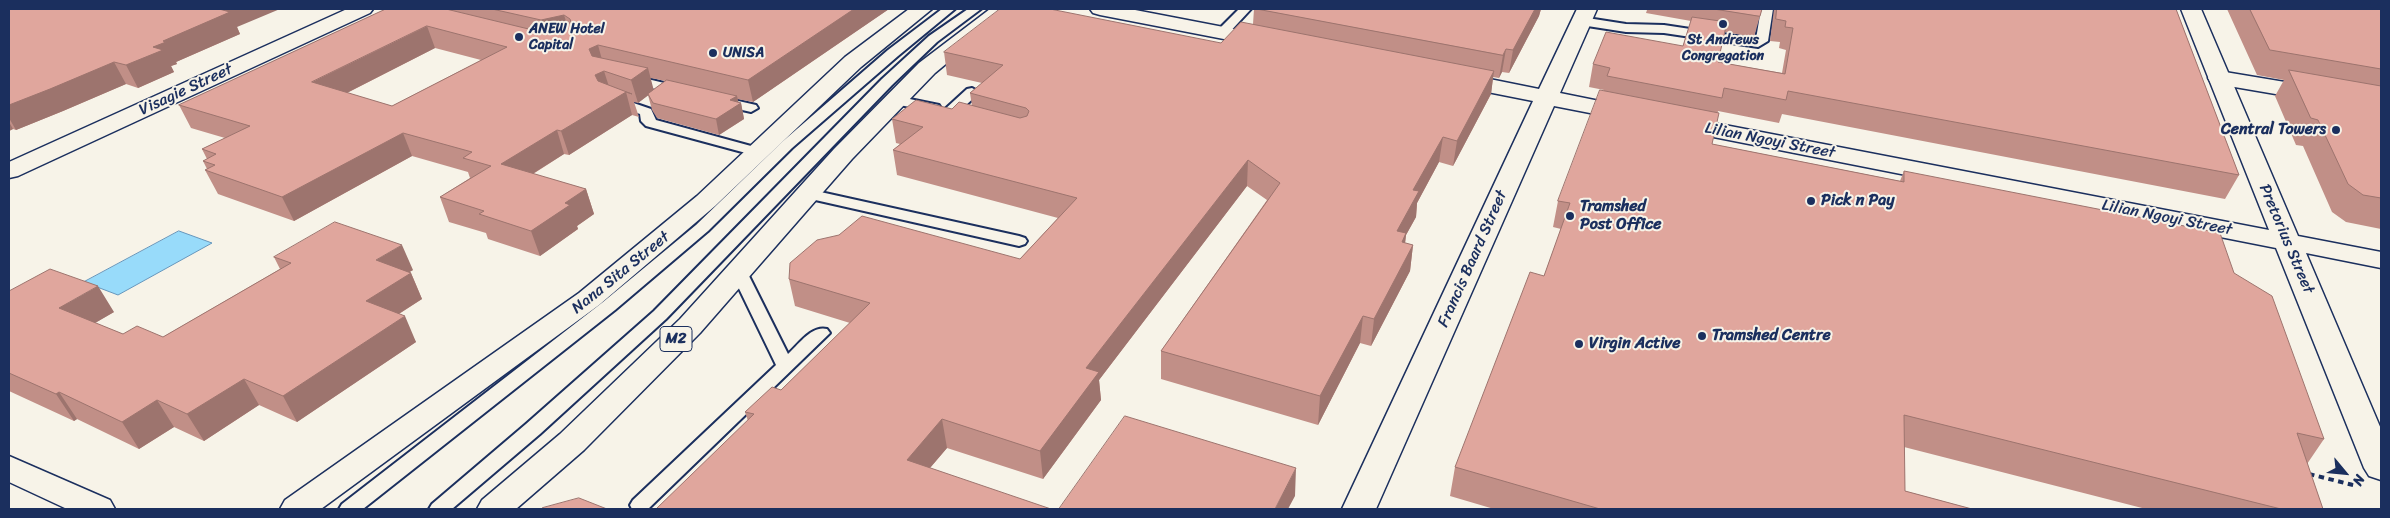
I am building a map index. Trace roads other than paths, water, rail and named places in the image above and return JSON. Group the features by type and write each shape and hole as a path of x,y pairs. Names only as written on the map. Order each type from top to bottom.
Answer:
{"street":[{"name":"Visagie Street","path":"9,171 363,9"},
{"name":"Nana Sita Street","path":"297,509 589,299 675,229 853,62 922,9"},
{"name":"M2","path":"494,509 572,442 690,326 807,194 895,100 934,62 1002,9"},
{"path":"1100,9 1289,46"},
{"name":"Pretorius Street","path":"2191,9 2381,468"},
{"name":"Francis Baard Street","path":"1359,509 1545,97 1584,15"},
{"name":"Lilian Ngoyi Street","path":"1433,75 2381,260"},
{"path":"2219,78 2381,105"},
{"path":"9,468 98,509"}],"lane":[{"path":"349,509 623,294 702,228 787,145 892,54 949,9"},
{"path":"439,509 540,423 660,315 887,82 933,39 975,9"},
{"path":"1222,33 1245,9"},
{"path":"1584,15 1626,28 1664,29 1758,43 1762,41 1768,16 1766,9"},
{"path":"613,75 751,108"},
{"path":"641,109 669,88"},
{"path":"950,113 972,92"},
{"path":"610,99 641,109 646,112 648,121 651,123 758,152"},
{"path":"895,100 926,105 964,120"},
{"path":"807,194 1019,241"},
{"path":"739,272 786,367"},
{"path":"640,505 821,333"}],"water":[{"path":"179,231 212,243 118,295 84,282"}],"place":[{"name":"St Andrews Congregation","path":"1723,24"},
{"name":"ANEW Hotel Capital","path":"519,37"},
{"name":"UNISA","path":"713,53"},
{"name":"Central Towers","path":"2336,130"},
{"name":"Pick n Pay","path":"1811,201"},
{"name":"Tramshed Post Office","path":"1570,216"},
{"name":"Tramshed Centre","path":"1702,336"},
{"name":"Virgin Active","path":"1579,344"}]}
